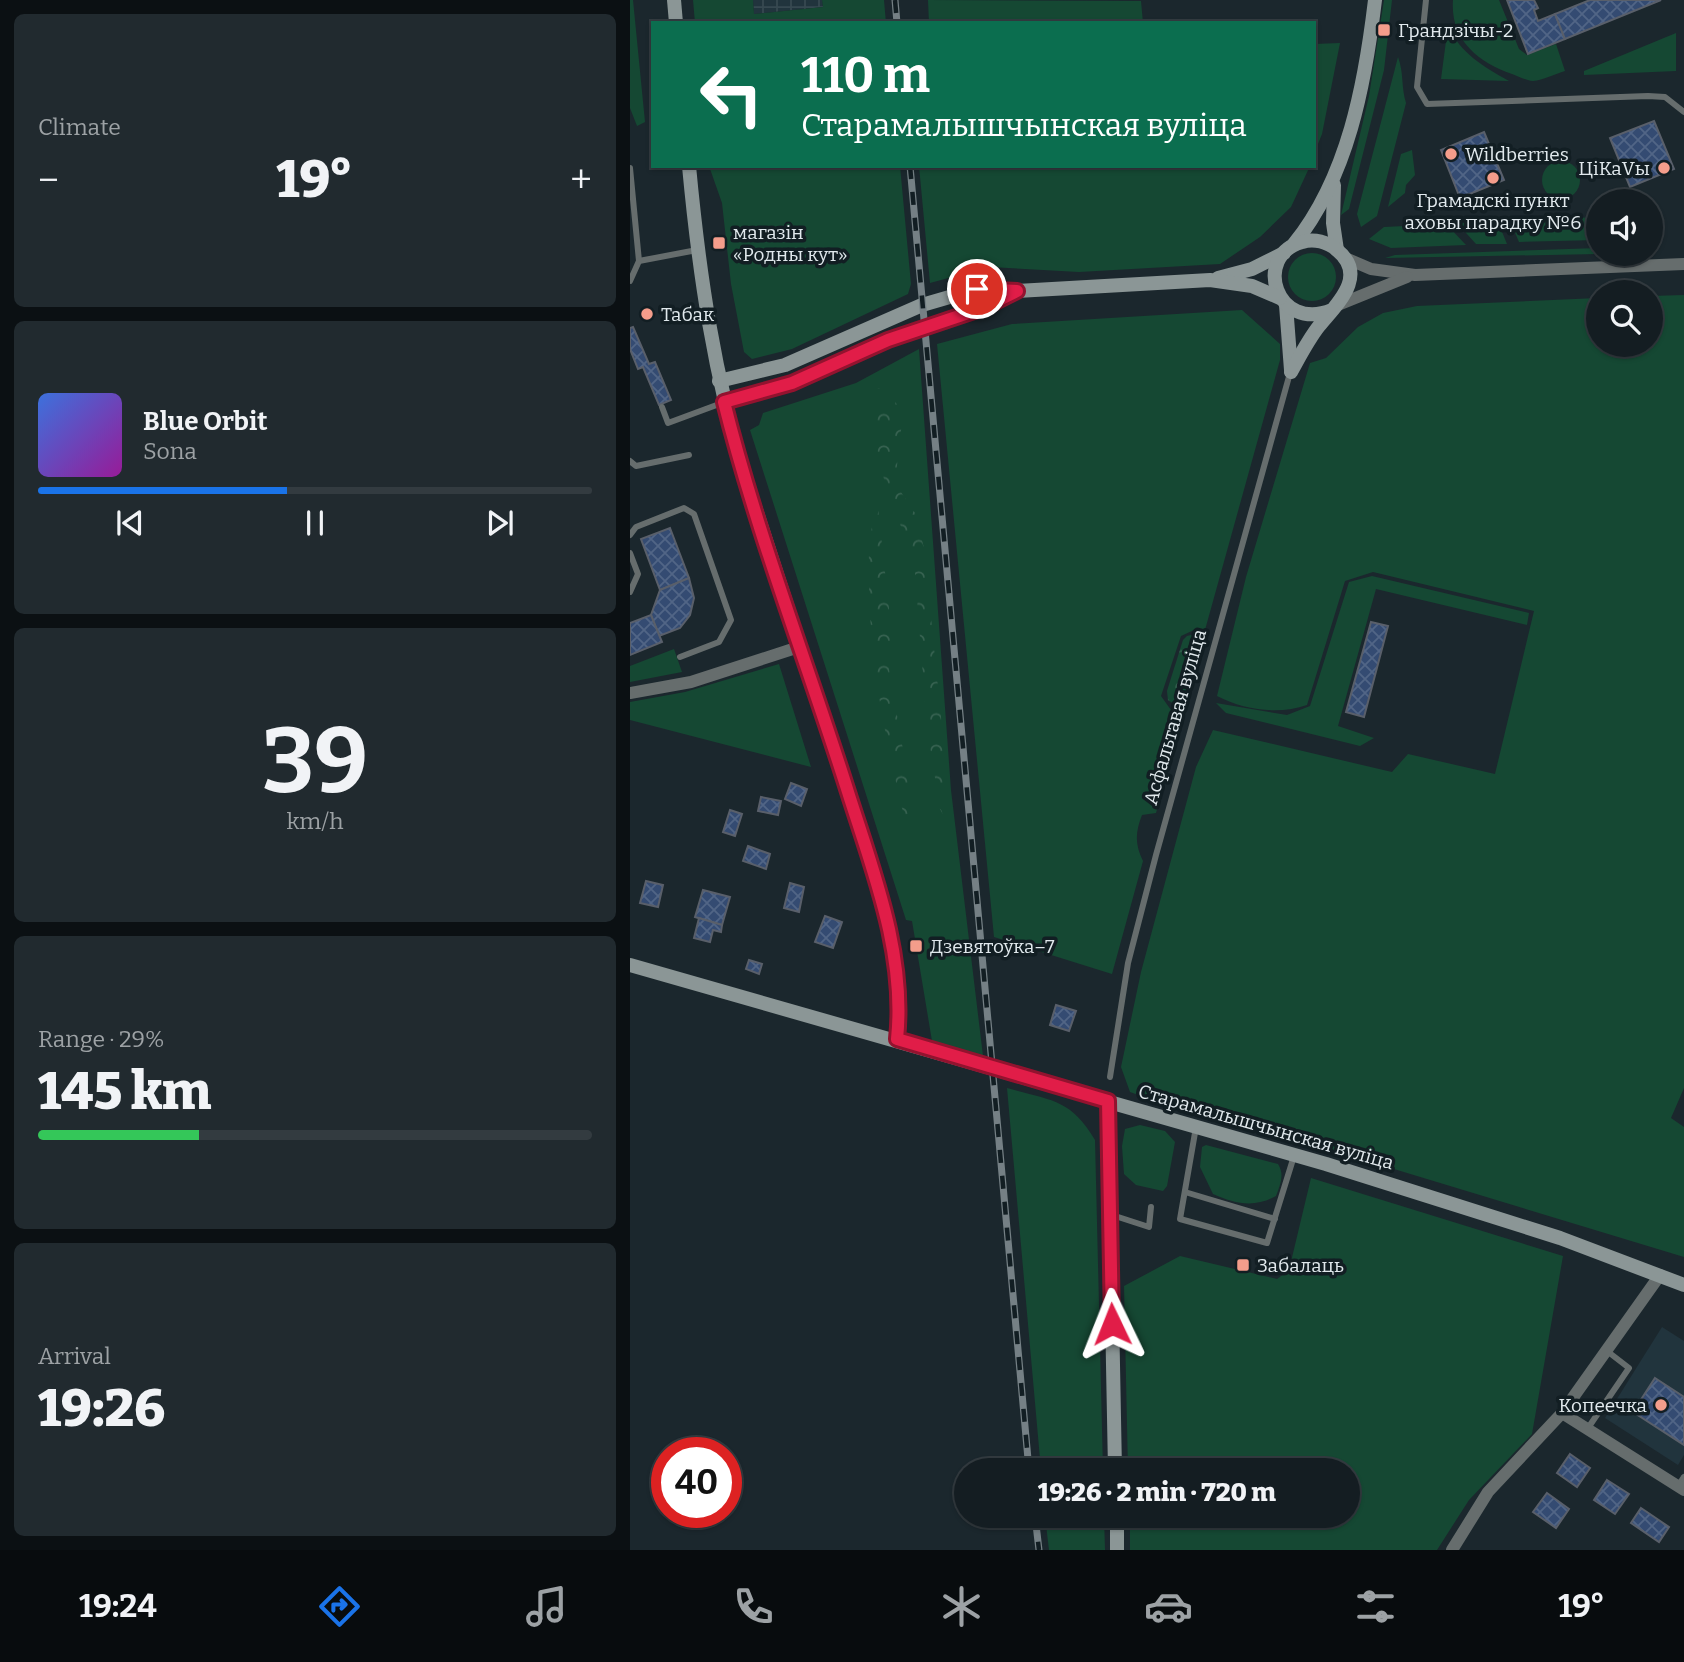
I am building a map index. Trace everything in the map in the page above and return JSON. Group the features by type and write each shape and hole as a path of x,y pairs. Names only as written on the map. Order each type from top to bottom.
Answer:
{"street":[{"path":"674,0 676,21"},
{"path":"1291,372 1283,301 1275,274 1289,249 1311,223 1334,177 1364,78 1375,0"},
{"path":"689,168 696,250 719,382 889,930 900,1008 897,1039"},
{"path":"1291,372 1310,340 1345,297 1350,277 1340,253 1333,223 1334,177"},
{"path":"1210,280 1252,269 1289,249 1315,240 1371,269 1415,275 1684,264"},
{"path":"719,382 785,365 922,305 977,289 1017,291 1210,280 1252,286 1308,316 1335,308 1387,283 1415,275"},
{"path":"724,402 792,383 888,340 983,308 1017,291"},
{"path":"630,693 691,681 802,646"},
{"name":"Старамалышчынская вуліца","path":"630,965 897,1039 1294,1155 1560,1238 1684,1285"},
{"path":"1108,1101 1115,1458"},
{"path":"1452,1550 1488,1492 1562,1413 1660,1275"},
{"path":"1562,1413 1682,1484"},
{"path":"1116,1528 1117,1550"}],"lane":[{"path":"1426,0 1417,87 1427,104 1648,96 1665,97 1684,112"},
{"path":"630,168 639,261 630,281"},
{"path":"639,261 696,250"},
{"name":"Асфальтавая вуліца","path":"1110,1077 1128,963 1152,867 1291,372"},
{"path":"662,407 668,423 724,402"},
{"path":"630,461 636,466 689,455"},
{"path":"630,535 636,527 684,508 694,514 731,620 719,642 680,657"},
{"path":"630,552 638,574 630,592"},
{"path":"1196,1127 1180,1219 1267,1243 1294,1155"},
{"path":"1185,1192 1275,1219"},
{"path":"1110,1215 1149,1227 1152,1207"},
{"path":"1588,1428 1629,1368 1607,1352"}],"shaded area":[{"path":"753,0 822,0 823,7 754,14"},
{"path":"1662,1327 1684,1341 1684,1455 1678,1465 1605,1418"}],"green space":[{"path":"630,0 633,0 645,122 637,126 630,108"},
{"path":"693,0 753,0 754,14 823,7 822,0 884,0 886,21 695,21"},
{"path":"928,0 1141,1 1143,21 929,21"},
{"path":"1384,0 1392,0 1384,70 1349,209 1341,215 1369,96"},
{"path":"1453,0 1499,0 1519,49 1527,55 1556,44 1565,71 1531,81 1488,63 1477,56 1461,37 1453,14"},
{"path":"1448,26 1466,52 1509,81 1441,79"},
{"path":"1676,33 1676,71 1584,75 1584,71"},
{"path":"1340,43 1322,134 1316,149 1316,44"},
{"path":"1398,57 1406,103 1377,216 1361,227 1357,214"},
{"path":"1412,150 1415,175 1406,185 1405,193 1388,207 1401,154"},
{"path":"1561,161 1574,167 1580,180 1574,193 1561,199 1548,193 1542,180 1548,167"},
{"path":"710,168 900,168 911,284 908,294 792,349 752,359 744,352 731,284 722,203"},
{"path":"919,168 1309,168 1291,207 1260,237 1220,264 1079,272 989,267 930,283"},
{"path":"1586,218 1586,240 1519,242 1510,221"},
{"path":"1498,222 1507,244 1476,244 1457,223"},
{"path":"1446,224 1466,245 1391,248 1369,239 1384,227"},
{"path":"1586,248 1586,254 1385,258 1395,255"},
{"path":"1312,253 1329,260 1336,277 1329,294 1312,301 1295,294 1288,277 1295,260"},
{"path":"1684,295 1684,1088 1671,1118 1684,1127 1684,1257 1285,1136 1174,1108 1130,1092 1121,1067 1141,972 1196,767 1213,730 1392,772 1408,754 1495,774 1534,611 1373,572 1345,581 1307,705 1285,710 1262,710 1217,696 1246,577 1310,363 1326,358 1358,327 1383,313 1417,306 1586,299 1586,357 1663,357 1663,296"},
{"path":"1242,310 1280,344 1280,360 1205,630 1194,630 1181,636 1161,696 1171,710 1183,718 1156,813 1142,815 1140,821 1137,838 1143,861 1112,974 994,937 937,344 1012,324"},
{"path":"919,349 951,790 983,1056 932,1041 912,921 906,920 750,430 759,425 763,413 856,383"},
{"path":"886,388 900,409 902,422 895,483 915,513 924,548 941,717 946,820 940,809 927,728 914,560 886,488 875,440 875,389"},
{"path":"878,508 892,636 889,669 914,813 906,825 886,736 870,617 870,537"},
{"path":"1372,576 1529,613 1527,625 1376,589 1338,726 1374,738 1360,746 1226,713 1216,703 1287,715 1310,706 1349,582"},
{"path":"1200,633 1204,638 1184,711 1168,700 1167,691 1183,640 1187,636"},
{"path":"674,649 682,672 630,682 630,666"},
{"path":"779,664 811,767 630,720 630,702 685,692"},
{"path":"1007,1088 1058,1103 1077,1116 1095,1140 1103,1458 1040,1458"},
{"path":"1140,1125 1165,1131 1175,1142 1167,1186 1163,1191 1136,1185 1124,1174 1122,1146 1125,1129"},
{"path":"1206,1145 1278,1164 1281,1176 1276,1196 1260,1202 1245,1203 1213,1194 1200,1167 1202,1147"},
{"path":"1311,1178 1563,1256 1532,1434 1469,1500 1437,1550 1130,1550 1130,1528 1360,1528 1360,1458 1128,1458 1124,1286 1180,1256 1277,1279 1289,1270"},
{"path":"1046,1528 1104,1528 1105,1550 1049,1550"}],"building":[{"path":"1507,0 1534,0 1538,8 1534,10 1538,21 1555,14 1565,39 1528,54"},
{"path":"1590,0 1661,0 1565,39 1555,14"},
{"path":"1654,121 1674,169 1630,187 1610,138"},
{"path":"1484,132 1504,180 1460,198 1441,150"},
{"path":"633,327 649,364 655,362 671,400 659,405 643,367 638,369 630,349 630,328"},
{"path":"670,528 689,578 660,590 641,539"},
{"path":"689,578 694,598 690,615 680,628 659,636 651,615 660,590"},
{"path":"651,615 662,642 630,655 630,623"},
{"path":"1371,622 1388,626 1364,717 1346,712"},
{"path":"791,783 807,789 801,806 785,799"},
{"path":"761,797 781,801 778,815 758,811"},
{"path":"730,810 742,814 735,836 723,832"},
{"path":"748,846 770,854 766,869 743,861"},
{"path":"646,881 663,885 658,907 640,903"},
{"path":"790,883 804,887 799,912 784,908"},
{"path":"703,890 730,897 722,925 695,917"},
{"path":"825,916 842,922 833,948 815,942"},
{"path":"699,918 722,925 721,932 713,930 710,942 694,938"},
{"path":"749,960 762,964 759,974 746,969"},
{"path":"1056,1005 1076,1011 1069,1031 1050,1025"},
{"name":"Копеечка","path":"1655,1378 1684,1397 1684,1445 1633,1412"},
{"path":"1570,1454 1590,1468 1577,1487 1557,1473"},
{"path":"1607,1480 1629,1494 1615,1514 1594,1500"},
{"path":"1547,1493 1569,1509 1556,1528 1533,1512"},
{"path":"1641,1508 1669,1527 1659,1542 1631,1523"}],"railway":[{"path":"895,0 897,21"},
{"path":"910,168 1028,1458"},
{"path":"1036,1528 1039,1550"}],"place":[{"name":"Грандзічы-2","path":"1384,30"},
{"name":"Wildberries","path":"1451,154"},
{"name":"ЦiKaVы","path":"1664,168"},
{"name":"Грамадскі пункт аховы парадку №6","path":"1493,178"},
{"name":"магазін «Родны кут»","path":"719,243"},
{"name":"Табак","path":"647,314"},
{"name":"Дзевятоўка–7","path":"916,946"},
{"name":"Забалаць","path":"1243,1265"},
{"name":"Копеечка","path":"1661,1405"}],"route":[{"path":"977,289 1017,291 983,308 888,340 850,360 792,383 724,402 889,930 898,978 900,1008 897,1039 1108,1101 1112,1324"}]}
